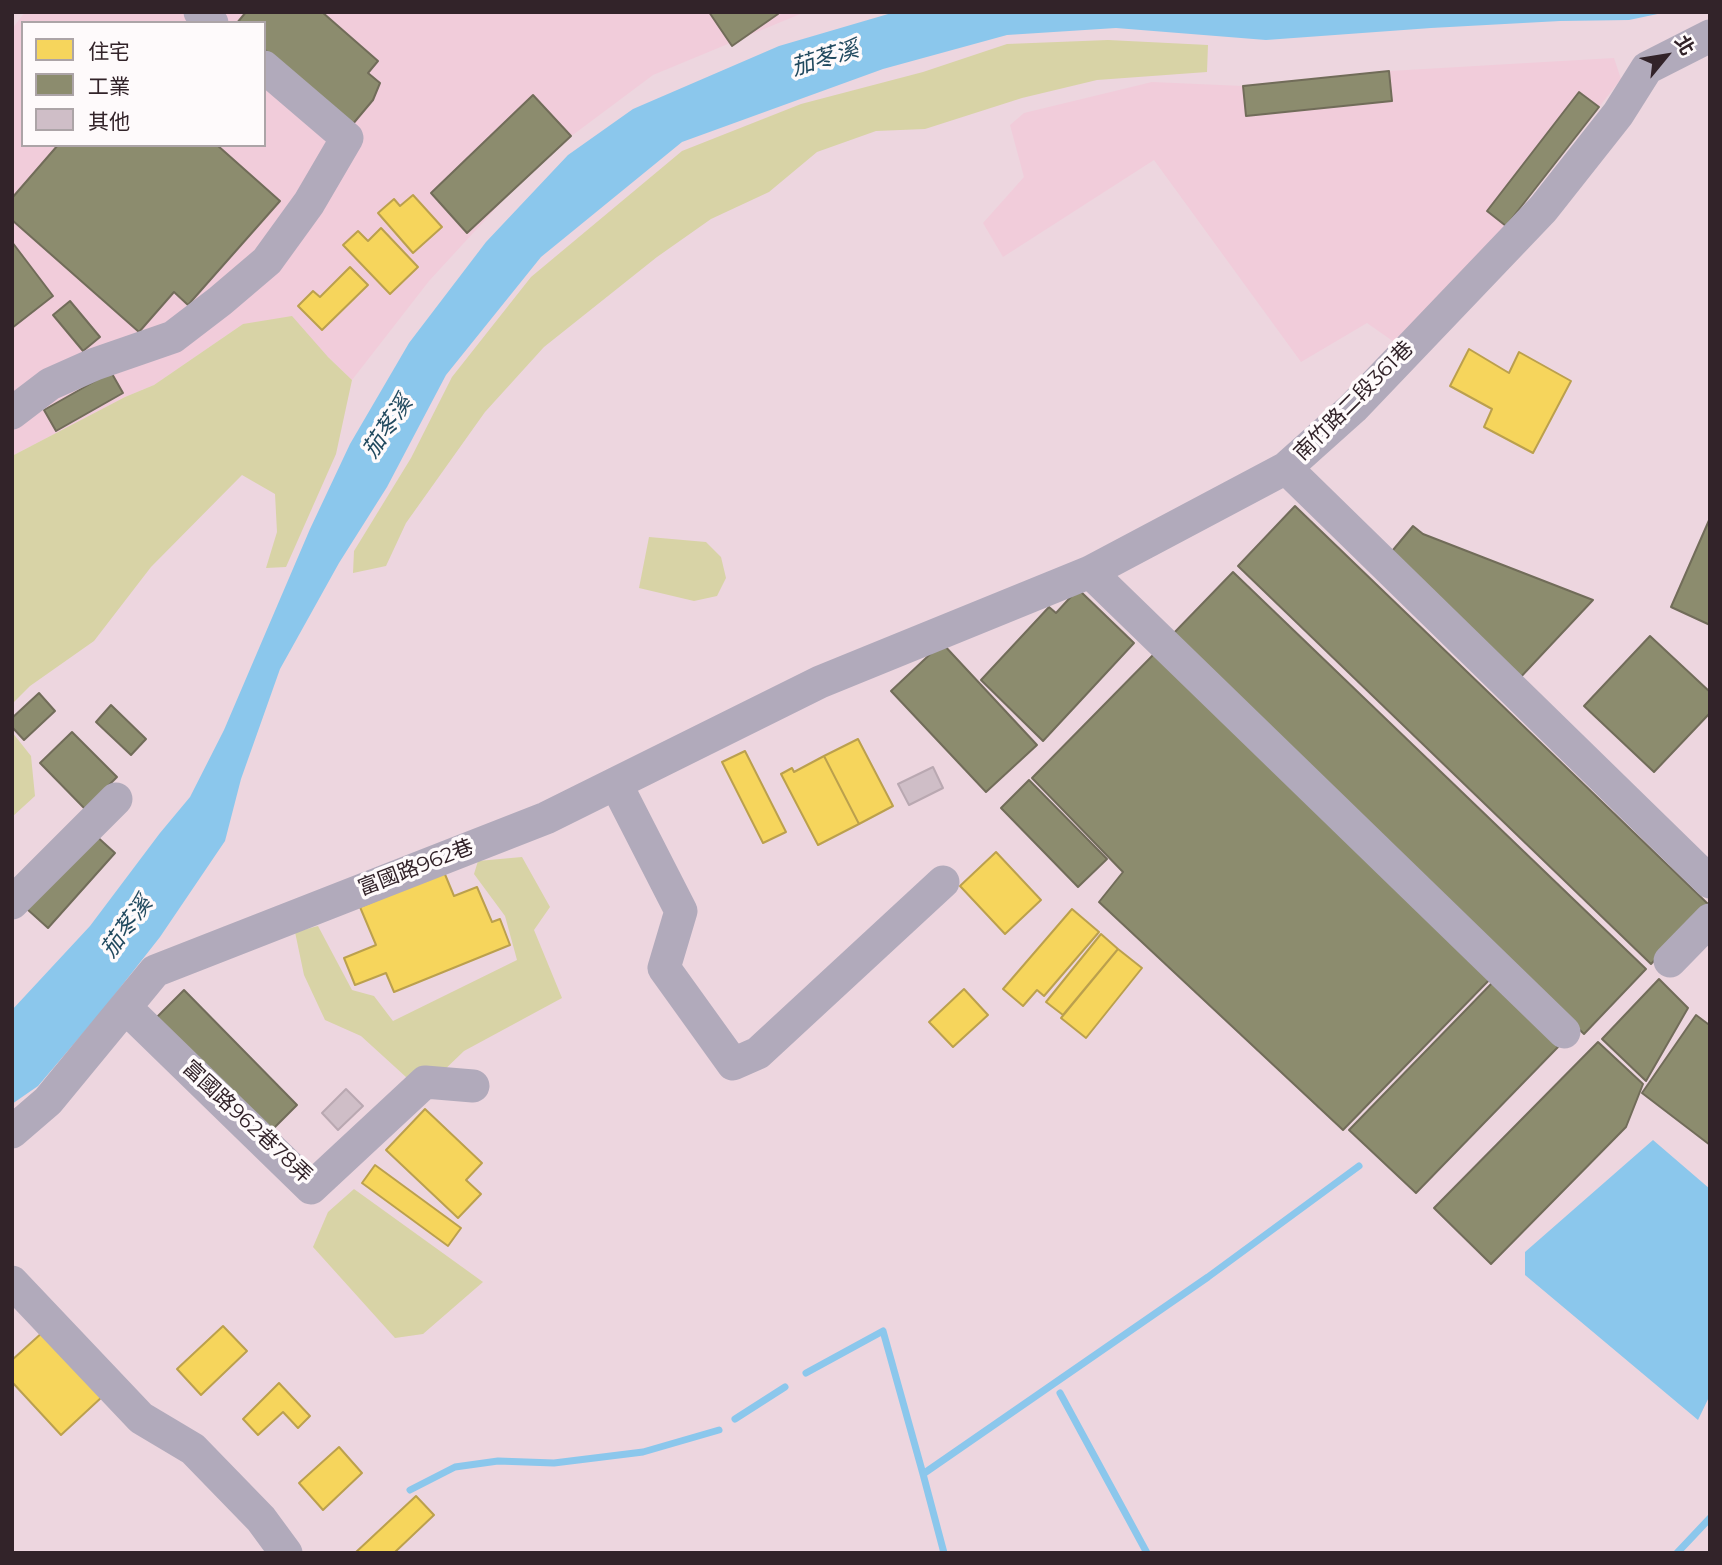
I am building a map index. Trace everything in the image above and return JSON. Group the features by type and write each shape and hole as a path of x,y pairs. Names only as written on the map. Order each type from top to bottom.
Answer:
{"lane":[{"name":"南竹路二段361巷","path":"867,663 1090,572 1286,468 1353,408 1543,209 1618,114 1647,68 1710,36"},
{"path":"12,414 50,384 95,364 173,337 267,261 309,203 346,138 266,69"},
{"path":"1286,468 1710,882"},
{"path":"1090,572 1564,1032"},
{"name":"富國路962巷","path":"12,1132 48,1101 155,971 546,817 820,682 867,663"},
{"path":"615,784 681,911 664,968 733,1064 758,1053 943,882"},
{"path":"12,903 116,799"},
{"path":"1670,961 1710,920"},
{"name":"富國路962巷78弄","path":"126,1008 311,1188 425,1082 473,1086"},
{"path":"12,1282 141,1418 192,1449 261,1519 286,1553"}],"shaded area":[{"path":"25,12 805,12 653,75 542,158 429,281 352,380 328,357 243,324 154,385 125,397 12,456 12,29"},
{"path":"1108,40 1208,45 1207,72 1097,80 1022,98 925,129 876,131 817,152 769,192 711,219 657,257 544,347 485,412 406,523 386,566 353,573 354,551 411,458 452,377 531,277 682,151 801,104 923,72 1007,44"},
{"path":"1614,58 1621,79 1506,226 1397,344 1367,323 1301,362 1154,160 1003,257 983,223 1024,177 1010,125 1024,113 1152,82 1243,86 1389,71"},
{"path":"292,316 352,380 336,454 286,567 266,568 277,532 275,494 242,475 151,567 94,641 30,686 12,704 12,456 125,397 154,385 243,324"},
{"path":"649,537 706,542 721,557 726,578 717,596 694,601 639,588"},
{"path":"12,732 31,756 35,796 12,817"},
{"path":"522,857 550,907 534,930 562,998 464,1051 438,1076 406,1077 361,1036 325,1020 304,975 295,932 318,926 352,990 374,996 393,1021 517,960 505,916 474,874 478,861"},
{"path":"354,1189 483,1282 423,1334 395,1338 313,1247 328,1212"}],"water":[{"name":"茄苳溪","path":"895,12 1667,12 1629,20 1431,28 1266,40 1116,28 1007,35 883,69 682,142 541,257 446,375 387,487 339,563 280,669 241,779 225,841 160,937 101,1012 38,1086 12,1104 12,1010 90,926 190,797 224,730 310,529 350,444 409,343 486,242 568,155 633,109 779,46"},
{"path":"1653,1140 1710,1189 1710,1395 1698,1420 1525,1275 1525,1252"}],"building: 住宅":[{"path":"413,195 442,227 413,253 378,213 394,199 400,206"},
{"path":"381,228 418,267 390,294 343,245 358,231 368,241"},
{"path":"350,267 368,285 322,330 298,306 313,291 320,297"},
{"path":"1469,349 1509,373 1519,352 1571,381 1533,453 1484,427 1492,409 1450,386"},
{"path":"858,739 893,806 859,824 824,756"},
{"path":"745,751 786,832 763,843 722,762"},
{"path":"824,756 859,824 818,845 781,774 792,768 794,772"},
{"path":"996,852 1041,900 1005,934 960,886"},
{"path":"444,872 454,896 477,887 492,922 500,919 510,945 394,992 386,973 355,985 344,958 376,945 360,907"},
{"path":"1072,909 1099,932 1044,996 1037,990 1023,1006 1003,989"},
{"path":"1101,934 1118,949 1063,1015 1046,1002"},
{"path":"1118,949 1142,968 1086,1038 1061,1018"},
{"path":"964,989 988,1015 953,1047 929,1022"},
{"path":"425,1109 482,1163 466,1180 481,1194 458,1218 386,1150"},
{"path":"375,1165 461,1228 448,1246 362,1183"},
{"path":"223,1326 247,1351 201,1395 177,1369"},
{"path":"44,1331 103,1396 61,1435 12,1382 12,1360"},
{"path":"279,1383 310,1416 298,1428 283,1412 258,1435 243,1419"},
{"path":"339,1447 362,1473 323,1510 299,1483"},
{"path":"416,1496 434,1515 394,1553 355,1553"}],"building: 工業":[{"path":"246,12 322,12 378,61 368,73 380,83 373,100 352,125 266,51 266,21 239,21"},
{"path":"709,12 777,12 778,14 732,46"},
{"path":"1389,71 1392,101 1246,116 1243,86"},
{"path":"1579,92 1599,107 1506,226 1487,211"},
{"path":"533,95 571,136 467,233 431,193"},
{"path":"56,147 219,147 280,201 188,305 174,292 139,332 12,220 12,198"},
{"path":"12,242 53,296 12,328"},
{"path":"70,301 100,337 83,351 53,315"},
{"path":"111,372 123,393 56,431 44,410"},
{"path":"1295,506 1708,904 1651,964 1238,566"},
{"path":"1710,518 1710,625 1671,607"},
{"path":"1413,526 1423,534 1593,600 1517,681 1388,556"},
{"path":"1233,572 1646,969 1584,1034 1171,636"},
{"path":"1078,589 1134,643 1043,741 981,680 1049,607 1056,613"},
{"path":"1650,636 1710,692 1710,713 1654,772 1584,706"},
{"path":"942,643 1037,745 986,792 891,691"},
{"path":"1157,651 1494,975 1343,1130 1099,902 1123,872 1032,778"},
{"path":"39,693 55,711 24,740 12,727 12,718"},
{"path":"111,705 146,739 131,755 96,722"},
{"path":"72,732 117,777 85,809 40,763"},
{"path":"1029,780 1107,859 1078,887 1001,808"},
{"path":"94,834 115,853 48,928 27,909"},
{"path":"1659,979 1688,1008 1646,1081 1602,1039"},
{"path":"1493,982 1558,1047 1416,1193 1349,1130"},
{"path":"184,990 297,1105 267,1135 154,1020"},
{"path":"1696,1015 1708,1024 1710,1022 1710,1145 1642,1093"},
{"path":"1598,1042 1643,1084 1626,1127 1491,1264 1434,1208"}],"building: 其他":[{"path":"933,767 943,788 909,805 898,784"},
{"path":"346,1089 363,1106 338,1130 322,1113"}],"waterway":[{"path":"944,1553 923,1474 1208,1277 1359,1166"},
{"path":"806,1373 883,1331 923,1474"},
{"path":"735,1419 785,1387"},
{"path":"1060,1393 1147,1553"},
{"path":"410,1490 455,1467 498,1461 554,1463 643,1452 719,1430"},
{"path":"1677,1553 1710,1518"}]}
